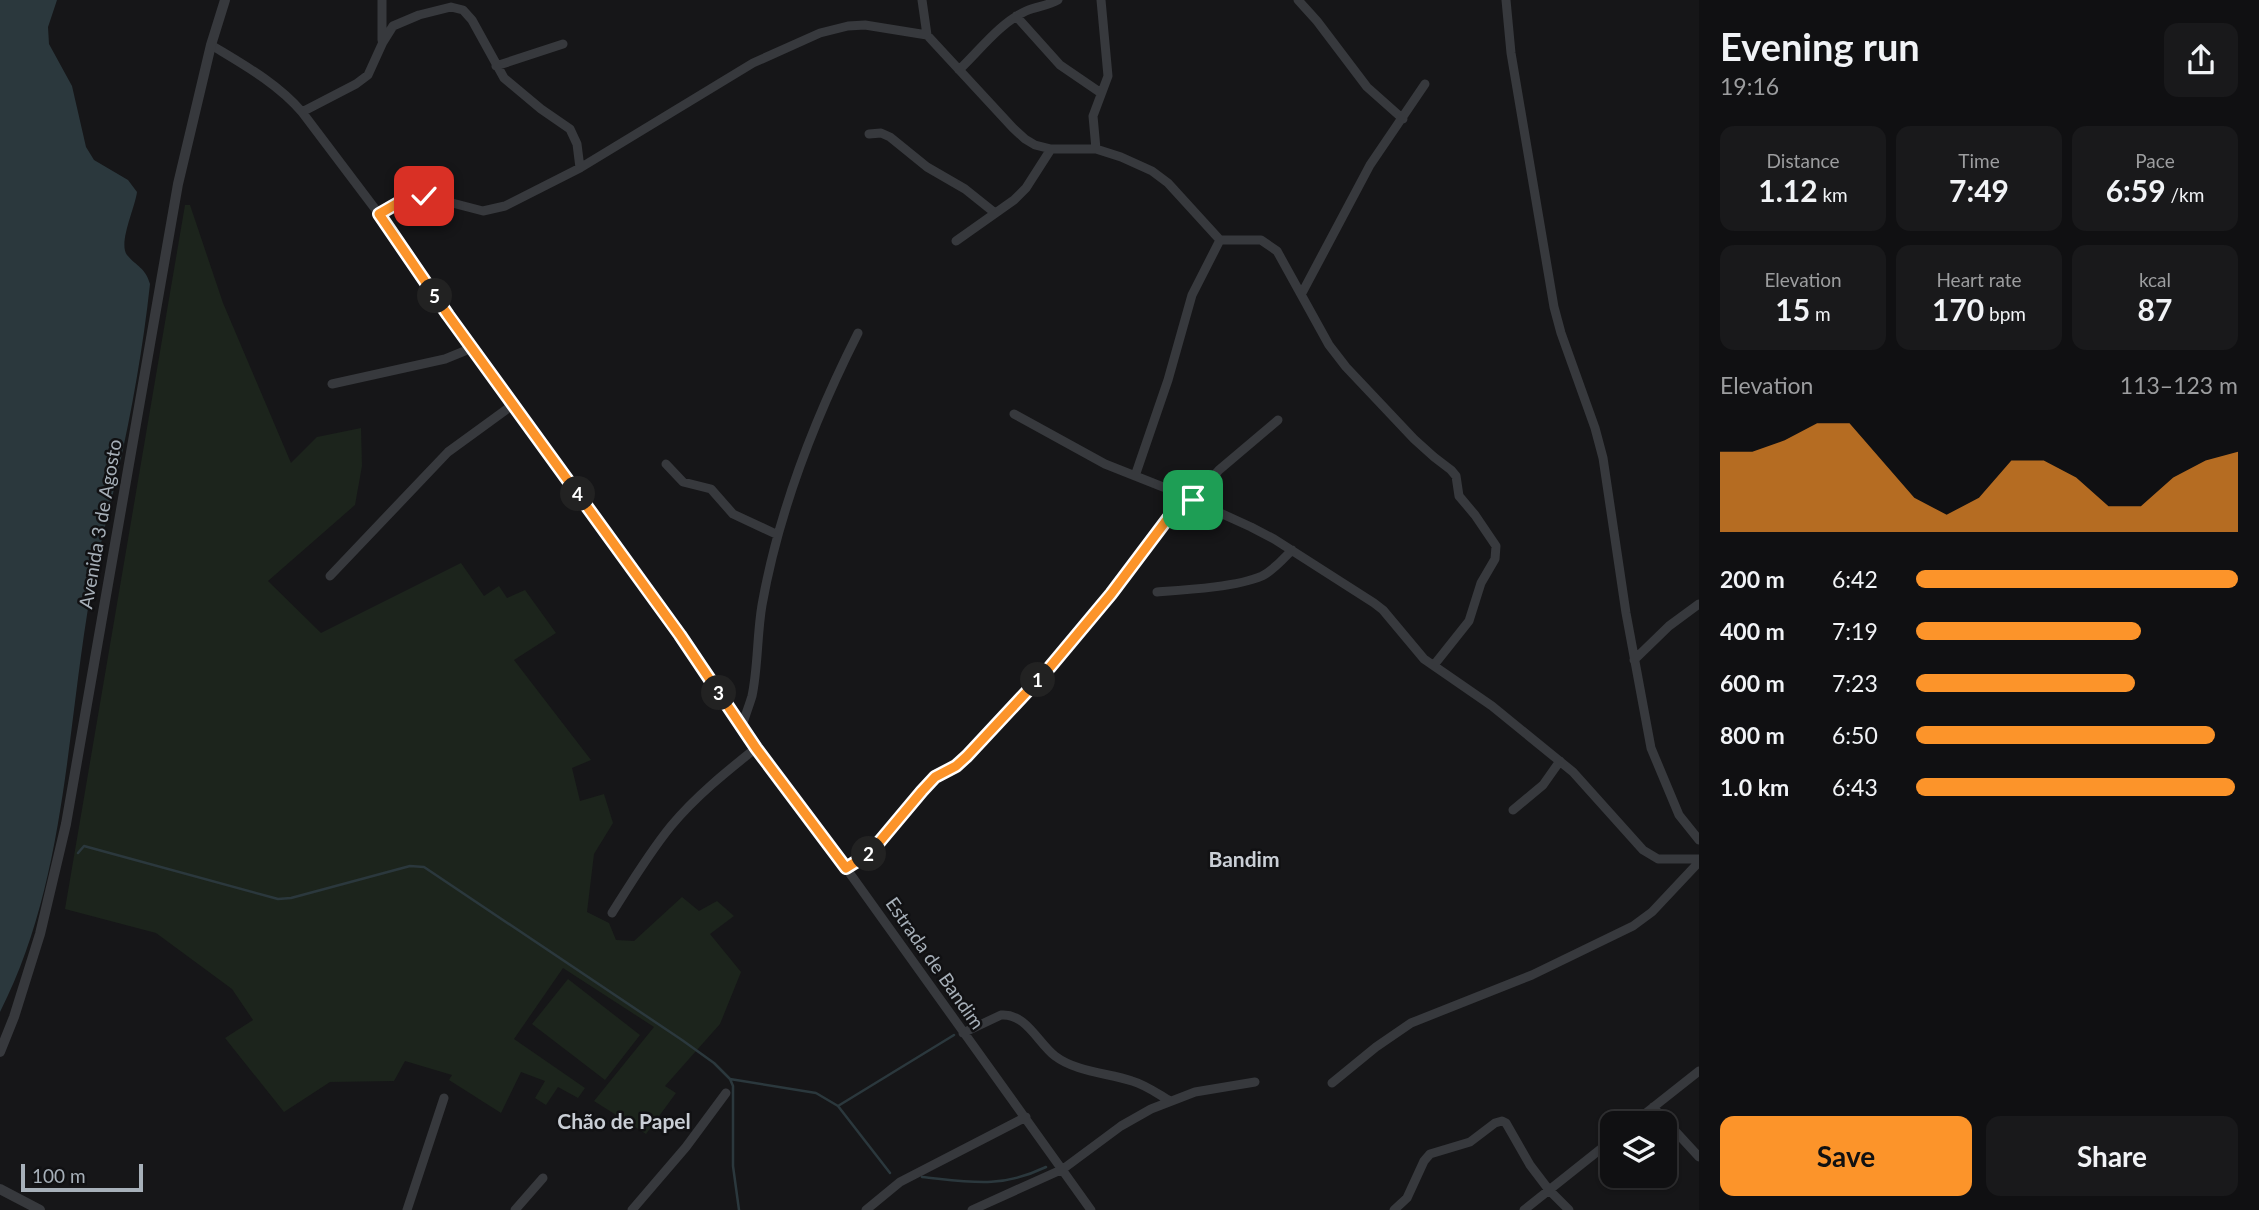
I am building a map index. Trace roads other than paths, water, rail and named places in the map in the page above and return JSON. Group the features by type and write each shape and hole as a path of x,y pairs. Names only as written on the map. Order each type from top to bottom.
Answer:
{"street":[{"name":"Avenida 3 de Agosto","path":"0,1052 40,934 66,824 169,230 211,45 225,0"},
{"path":"382,0 383,42"},
{"path":"922,0 928,36 1025,139 1051,149 1096,149 1121,157 1152,171 1168,183 1220,240 1261,240 1278,251 1329,345 1346,367 1414,439 1456,476 1459,496 1496,546 1495,559 1481,583 1469,621 1434,665"},
{"path":"959,70 1016,16 1058,0"},
{"path":"1096,149 1093,116 1108,76 1101,0"},
{"path":"1298,0 1317,20 1367,87 1403,119"},
{"path":"1506,0 1513,65 1554,307 1604,458 1634,660 1651,748 1679,815 1699,840"},
{"path":"302,112 368,75 393,26 447,4 463,10 472,20 496,66 513,86 570,129 577,144 580,168"},
{"path":"1016,16 1060,65 1101,93"},
{"path":"379,214 405,199 417,196 468,209 491,211 580,168 754,63 820,33 865,25 928,36"},
{"path":"496,66 564,44"},
{"name":"Estrada de Bandim","path":"211,45 255,72 289,98 302,112 379,214 472,348 680,635 756,748 846,868 1091,1210"},
{"path":"1302,293 1370,165 1425,84"},
{"path":"869,134 881,133 890,137 927,167 965,189 995,213"},
{"path":"956,241 1014,200 1026,188 1051,149"},
{"path":"1135,476 1168,380 1192,295 1220,240"},
{"path":"741,726 752,695 762,604 778,535 814,429 859,332"},
{"path":"332,384 445,359 472,348"},
{"path":"330,576 441,459 513,404"},
{"path":"1014,414 1105,464 1251,527 1383,610 1417,652 1492,706 1560,761 1653,857 1699,860"},
{"path":"846,868 870,853 935,777 956,766 967,756 1050,667 1188,499 1278,420"},
{"path":"666,464 683,482 711,489 733,514 778,535"},
{"path":"1157,592 1195,590 1260,577 1271,571 1292,551"},
{"path":"1634,660 1670,626 1699,604"},
{"path":"612,913 673,824 717,779 756,748"},
{"path":"1513,810 1543,785 1560,761"},
{"path":"1332,1083 1411,1023 1532,975 1633,926 1652,912 1699,860"},
{"path":"963,1033 1001,1015 1008,1015 1031,1029 1049,1051 1066,1063 1134,1081 1170,1101"},
{"path":"1648,1111 1699,1070"},
{"path":"972,1210 1063,1169 1121,1126 1170,1101 1218,1087 1255,1082"},
{"path":"632,1210 686,1147 726,1093"},
{"path":"407,1210 444,1098"},
{"path":"1653,1107 1699,1157"},
{"path":"866,1210 900,1182 1026,1117"},
{"path":"1394,1210 1407,1198 1430,1154 1470,1142 1495,1123 1502,1121 1506,1123 1530,1165 1569,1210"},
{"path":"1524,1210 1600,1150"},
{"path":"515,1210 543,1178"},
{"path":"0,1189 40,1210"}],"waterway":[{"path":"78,853 84,846 278,899 291,898 410,866 424,867 682,1040 714,1063 730,1079 816,1093 838,1106 890,1173"},
{"path":"838,1106 954,1035"},
{"path":"730,1079 733,1086 733,1166 739,1210"},
{"path":"922,1177 970,1182 999,1181 1014,1179 1046,1167"}],"district":[{"name":"Bandim","path":"1244,860"},
{"name":"Chão de Papel","path":"624,1122"}]}
